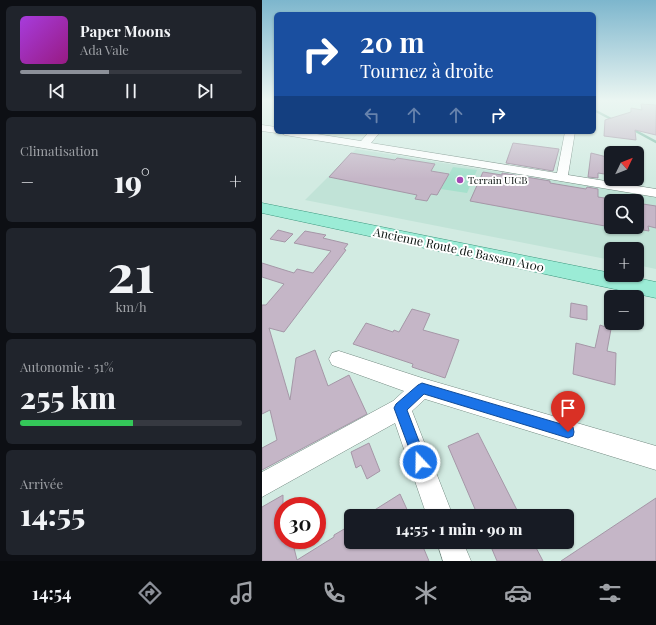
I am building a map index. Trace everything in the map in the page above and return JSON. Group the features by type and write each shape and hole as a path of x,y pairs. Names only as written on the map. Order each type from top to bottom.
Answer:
{"main road":[{"name":"Ancienne Route de Bassam A100","path":"262,208 656,290"}],"street":[{"path":"262,128 274,130"},
{"path":"297,134 656,193"},
{"path":"362,145 373,134"},
{"path":"562,177 570,134"},
{"path":"339,359 422,388 656,458"},
{"path":"262,485 400,408 422,388"},
{"path":"400,408 437,509"},
{"path":"453,549 457,561"}],"shaded area":[{"path":"356,149 637,194 604,194 604,234 644,234 644,195 656,197 656,269 644,266 644,242 604,242 604,259 305,200"}],"green space":[{"name":"Terrain UIGB","path":"453,167 477,170 467,193 441,189"}],"building":[{"path":"605,126 656,126 656,135 635,130 636,140 604,136"},
{"path":"513,143 559,149 553,171 506,163"},
{"path":"351,153 395,160 397,158 435,164 431,171 449,174 437,195 431,194 427,201 415,199 417,195 329,177"},
{"path":"591,153 604,156 604,174 598,173 598,178 588,177"},
{"path":"483,172 502,175 502,173 586,189 587,187 598,189 598,197 604,198 604,226 470,201"},
{"path":"644,204 656,206 656,228 648,226 649,231 644,230"},
{"path":"278,230 293,234 285,242 270,239"},
{"path":"305,231 326,235 323,238 348,244 344,249 346,250 284,332 269,328 290,400 296,358 315,350 328,386 349,375 367,414 262,470 262,448 277,440 270,410 262,414 262,305 266,305 284,284 262,277 262,263 294,273 297,269 313,273 331,251 294,243"},
{"path":"571,303 587,306 587,320 570,317"},
{"path":"412,309 430,314 423,330 459,340 445,378 412,367 413,364 353,344 366,323 393,332 394,330 399,332"},
{"path":"600,325 604,326 604,330 611,330 607,351 616,353 615,385 573,374 576,343 595,348"},
{"path":"478,433 516,509 475,509 448,446"},
{"path":"369,443 380,471 367,479 361,465 356,468 351,452"},
{"path":"400,494 407,509 376,509"},
{"path":"656,498 656,561 561,561"},
{"path":"274,500 274,549 294,549 297,560 315,549 326,549 326,542 344,529 344,549 424,549 429,561 262,561 262,507"},
{"path":"492,549 537,549 543,561 497,561"}],"waterway":[{"path":"632,129 656,142"}],"place":[{"name":"Terrain UIGB","path":"460,180"}],"route":[{"path":"420,462 400,408 422,388 568,432"}]}
